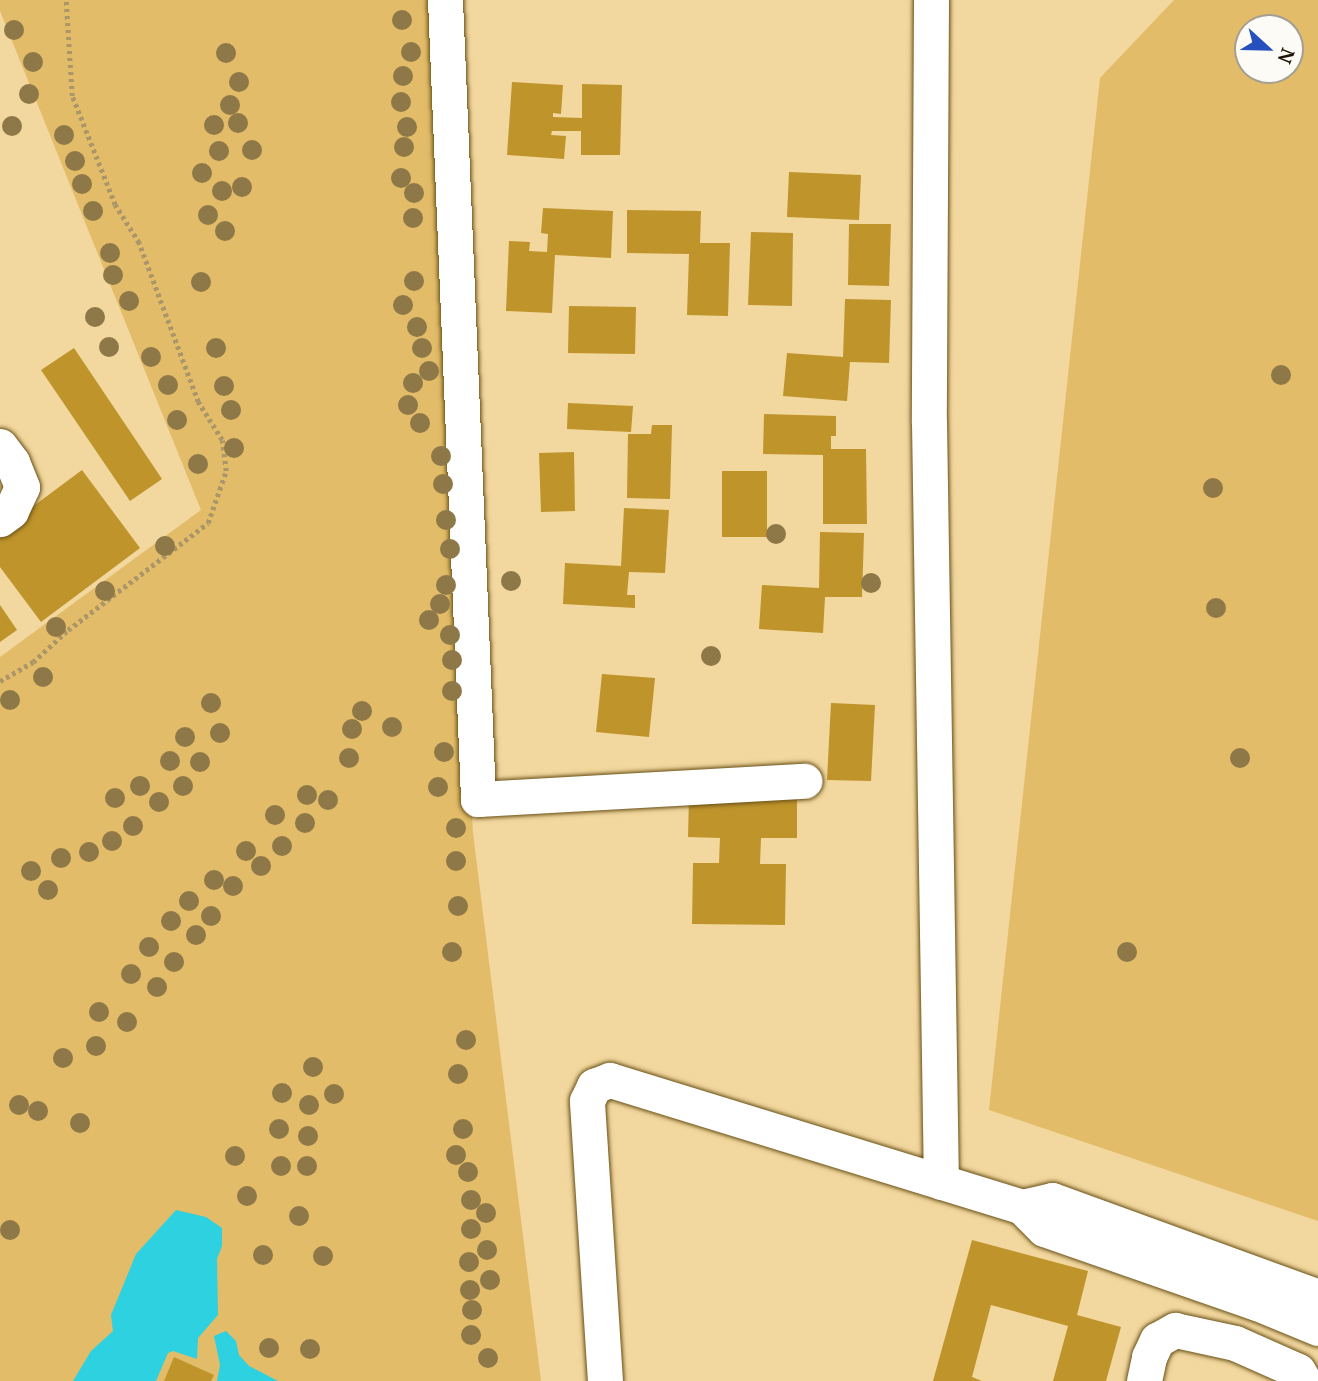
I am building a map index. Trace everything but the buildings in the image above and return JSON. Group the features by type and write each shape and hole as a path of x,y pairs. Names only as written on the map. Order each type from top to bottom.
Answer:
{"street":[{"path":"445,0 478,799 805,781"},
{"path":"931,0 929,422 941,1182"},
{"path":"0,446 12,462 22,487 11,511 0,519"},
{"path":"605,1381 587,1101 594,1086 610,1080 1023,1207 1044,1229 1257,1303 1318,1328"},
{"path":"1023,1207 1052,1200 1318,1297"},
{"path":"1235,1343 1257,1303"},
{"path":"1144,1381 1149,1357 1157,1340 1175,1329 1235,1343 1298,1371 1304,1381"}],"path":[{"path":"0,681 33,662 68,630 208,523 226,471 222,440 198,402 139,243 115,205 72,96 66,0"}],"shaded area":[{"path":"0,0 432,0 440,237 473,833 541,1381 0,1381 0,657 201,510 0,11"},
{"path":"1174,0 1318,0 1318,1221 989,1110 1100,78"}],"water":[{"path":"176,1210 206,1217 222,1228 222,1246 217,1259 218,1315 198,1338 197,1359 173,1351 168,1353 156,1381 73,1381 91,1351 113,1331 111,1315 136,1254"},
{"path":"226,1331 236,1341 239,1355 249,1366 278,1381 217,1381 220,1365 214,1336"}]}
